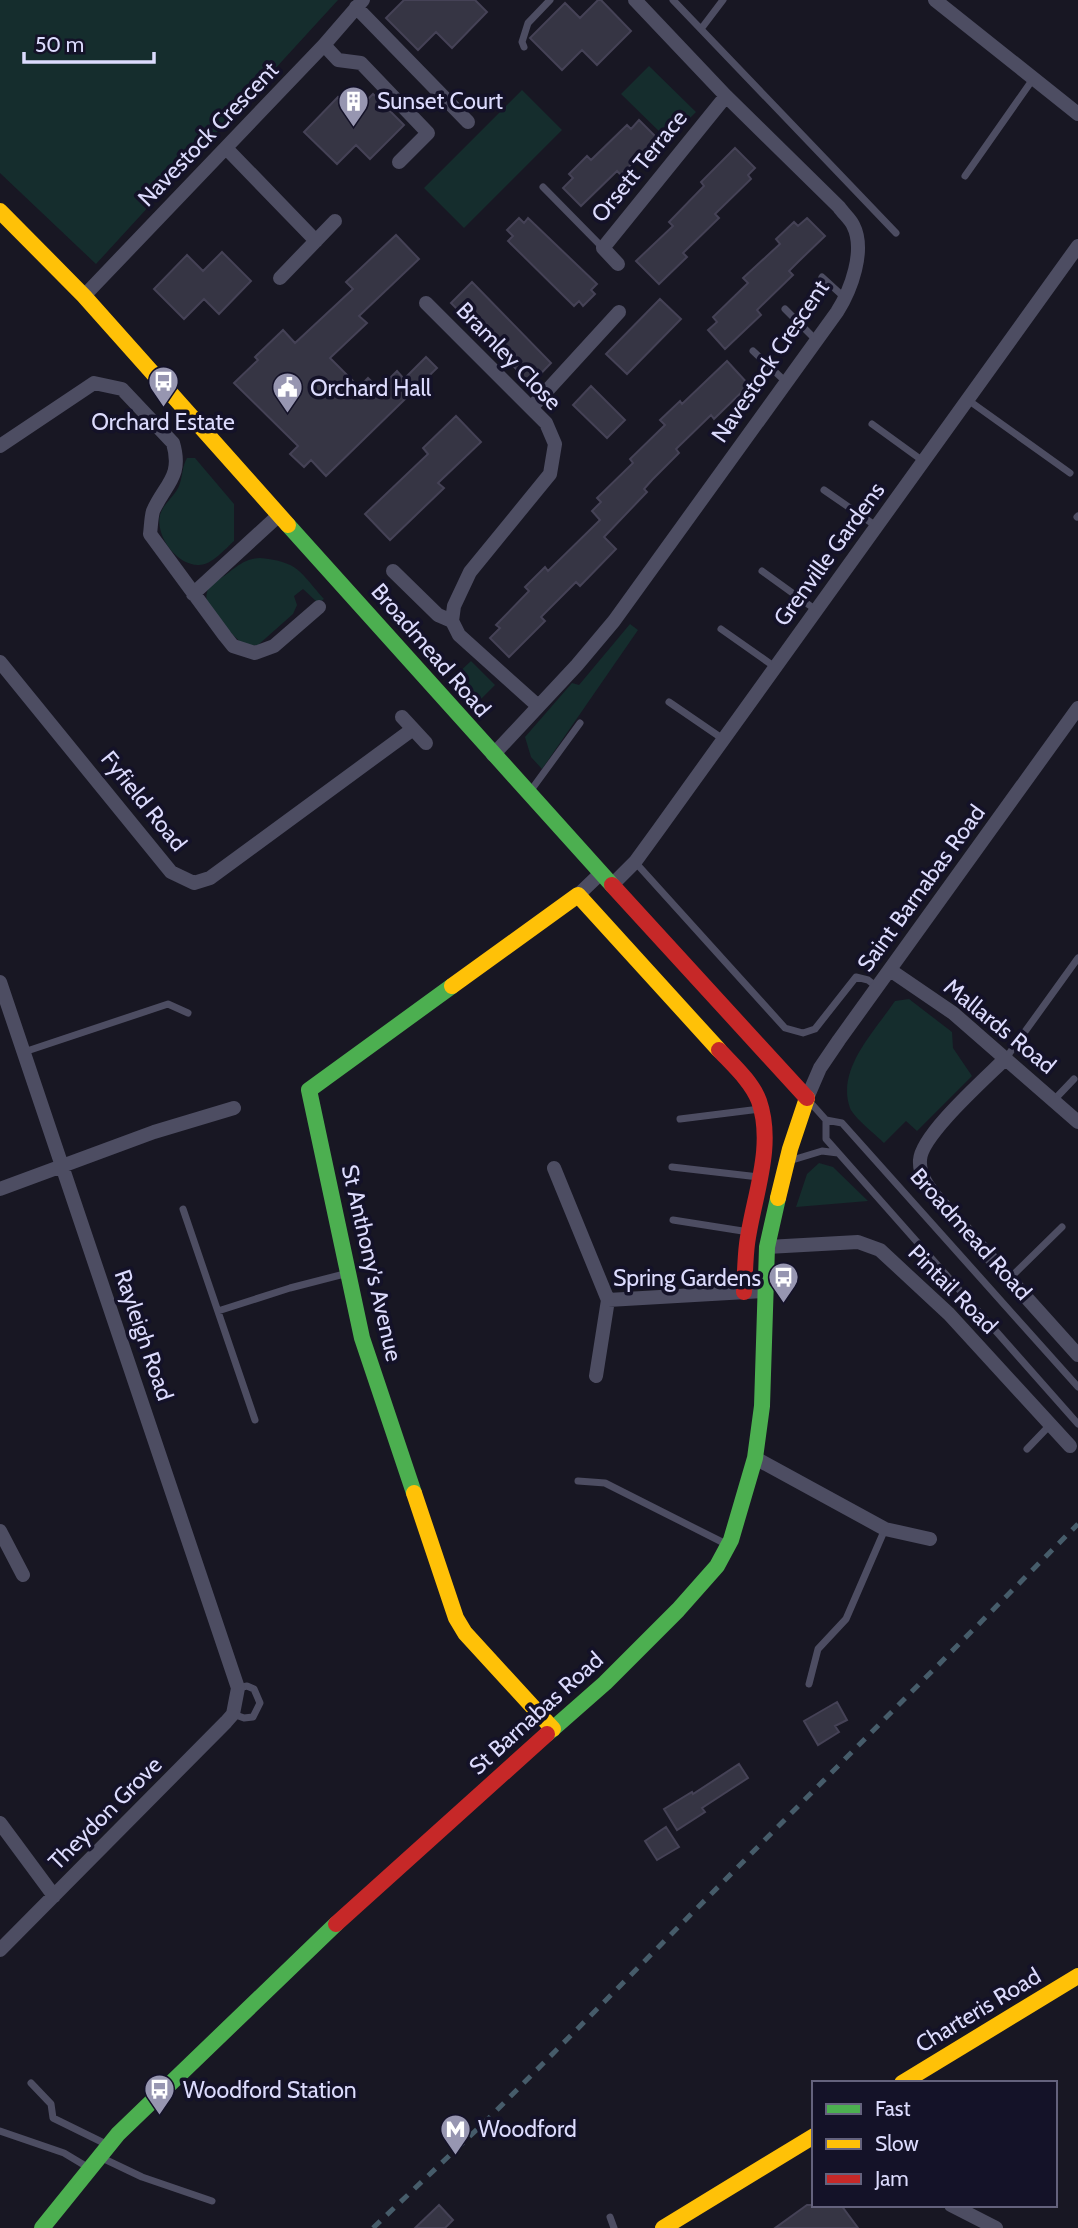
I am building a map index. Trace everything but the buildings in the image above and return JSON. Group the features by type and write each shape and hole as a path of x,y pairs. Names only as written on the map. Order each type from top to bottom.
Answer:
{"street":[{"name":"Navestock Crescent","path":"493,755 614,621 845,299 859,256 854,226 839,207 726,96 635,0"},
{"path":"935,0 1078,114"},
{"name":"Navestock Crescent","path":"84,296 324,45 359,4"},
{"path":"359,4 468,122"},
{"path":"324,45 338,60 361,64 428,133 399,162"},
{"name":"Orsett Terrace","path":"618,264 603,248 726,96"},
{"path":"226,148 316,242"},
{"name":"Broadmead Road","path":"0,211 84,296 493,755 807,1098"},
{"path":"280,278 335,221"},
{"name":"Grenville Gardens","path":"606,879 635,862 1078,246"},
{"name":"Bramley Close","path":"426,303 532,407 546,423 555,444 550,474 470,572 454,606 452,621"},
{"path":"532,407 619,312"},
{"path":"0,446 94,383 122,389 173,443 176,469 153,512 150,534 233,646 255,653 274,646 319,607"},
{"path":"193,594 279,515"},
{"path":"393,571 438,615 452,621 459,635 538,706"},
{"name":"Fyfield Road","path":"1,661 171,872 194,883 210,878 413,729"},
{"name":"Saint Barnabas Road","path":"807,1098 820,1068 1078,708"},
{"path":"402,717 426,743"},
{"name":"St Anthony's Avenue","path":"553,1729 465,1633 456,1618 362,1338 309,1090 578,895 606,879"},
{"path":"578,895 742,1075 758,1098 765,1124 744,1292"},
{"name":"Mallards Road","path":"890,970 953,1013 1078,1122"},
{"name":"Rayleigh Road","path":"0,982 238,1688 234,1709"},
{"path":"1006,1058 933,1132 921,1151 921,1173 927,1186 1078,1355"},
{"name":"St Barnabas Road","path":"42,2228 99,2157 251,2004 605,1683 678,1610 717,1566 745,1500 755,1458 762,1405 767,1247 786,1163 807,1098"},
{"path":"0,1189 154,1132 234,1108"},
{"path":"554,1168 608,1300 596,1376"},
{"name":"Pintail Road","path":"767,1247 858,1242 880,1250 950,1314 1069,1446"},
{"path":"608,1300 764,1291"},
{"path":"755,1458 885,1529 930,1539"},
{"path":"0,1531 23,1575"},
{"name":"Theydon Grove","path":"0,1950 234,1709"},
{"path":"0,1823 54,1896"},
{"name":"Charteris Road","path":"905,2081 1078,1976"},
{"path":"663,2228 812,2137"},
{"path":"955,2207 996,2228"}],"lane":[{"path":"524,47 522,41 528,23 550,0"},
{"path":"673,0 896,233"},
{"path":"701,29 723,0"},
{"path":"965,176 1033,78"},
{"path":"543,187 603,248"},
{"path":"822,277 845,299"},
{"path":"785,309 816,340"},
{"path":"753,351 786,382"},
{"path":"968,400 1070,472"},
{"path":"872,424 924,461"},
{"path":"824,490 877,527"},
{"path":"762,571 816,610"},
{"path":"721,629 775,667"},
{"path":"669,702 724,739"},
{"path":"528,793 580,723"},
{"path":"635,862 785,1028 803,1034 814,1029 856,977 868,980 877,988"},
{"path":"1006,1058 1078,958"},
{"path":"24,1052 168,1004 188,1013"},
{"path":"1054,1100 1074,1079"},
{"name":"Broadmead Road","path":"807,1098 826,1120 826,1139 1078,1424"},
{"path":"680,1119 761,1109"},
{"name":"Broadmead Road","path":"826,1120 842,1122 1078,1387"},
{"path":"786,1163 816,1152 839,1153"},
{"path":"672,1167 760,1177"},
{"path":"183,1209 255,1420"},
{"path":"673,1220 750,1232"},
{"path":"1010,1278 1062,1227"},
{"path":"219,1311 348,1273"},
{"path":"1027,1449 1050,1425"},
{"path":"578,1481 605,1483 728,1545"},
{"path":"809,1684 818,1649 846,1619 885,1529"},
{"path":"234,1709 244,1718 253,1717 260,1703 254,1689 247,1686 238,1688"},
{"path":"31,2083 51,2104 53,2118 99,2157 142,2177 212,2201"},
{"path":"0,2131 64,2153 99,2157"},
{"path":"610,2217 614,2228"}],"green space":[{"path":"0,0 338,0 96,264 0,173"},
{"path":"649,66 696,112 668,140 621,94"},
{"path":"522,90 562,130 464,228 424,188"},
{"path":"187,458 195,458 234,504 234,541 213,560 199,565 183,561 169,548 159,523 162,511 178,487"},
{"path":"260,558 291,565 324,599 318,603 303,589 294,596 297,605 293,614 258,645 245,646 214,612 207,601 207,594 210,584 246,561"},
{"path":"630,624 638,630 542,769 531,757 525,737 572,683 579,685"},
{"path":"471,661 495,685 478,702 454,677"},
{"path":"909,999 952,1032 953,1048 972,1076 917,1131 906,1121 884,1143 852,1112 847,1093 848,1079 860,1051 895,1001"},
{"path":"819,1163 833,1167 868,1201 796,1207 807,1174"}],"railway":[{"path":"373,2228 489,2118 1078,1524"}],"traffic: fast":[{"path":"288,525 612,885"},
{"path":"414,1493 362,1338 309,1090 452,986"},
{"path":"547,1734 605,1683 678,1610 717,1566 731,1540 755,1458 762,1406 767,1247 778,1198"},
{"path":"42,2228 118,2134 336,1924"}],"traffic: slow":[{"path":"0,211 84,296 288,525"},
{"path":"452,986 578,895 719,1050"},
{"path":"778,1198 790,1149 807,1098"},
{"path":"414,1493 456,1618 465,1633 553,1729"},
{"path":"905,2081 1078,1976"},
{"path":"663,2228 812,2137"}],"traffic: jam":[{"path":"612,885 807,1098"},
{"path":"719,1050 752,1087 759,1101 765,1136 747,1244 744,1292"},
{"path":"336,1924 547,1734"}],"place":[{"name":"Sunset Court","path":"354,128"},
{"name":"Orchard Estate","path":"163,408"},
{"name":"Orchard Hall","path":"287,415"},
{"name":"Spring Gardens","path":"784,1305"},
{"name":"Woodford Station","path":"160,2117"},
{"name":"Woodford","path":"455,2156"}]}
